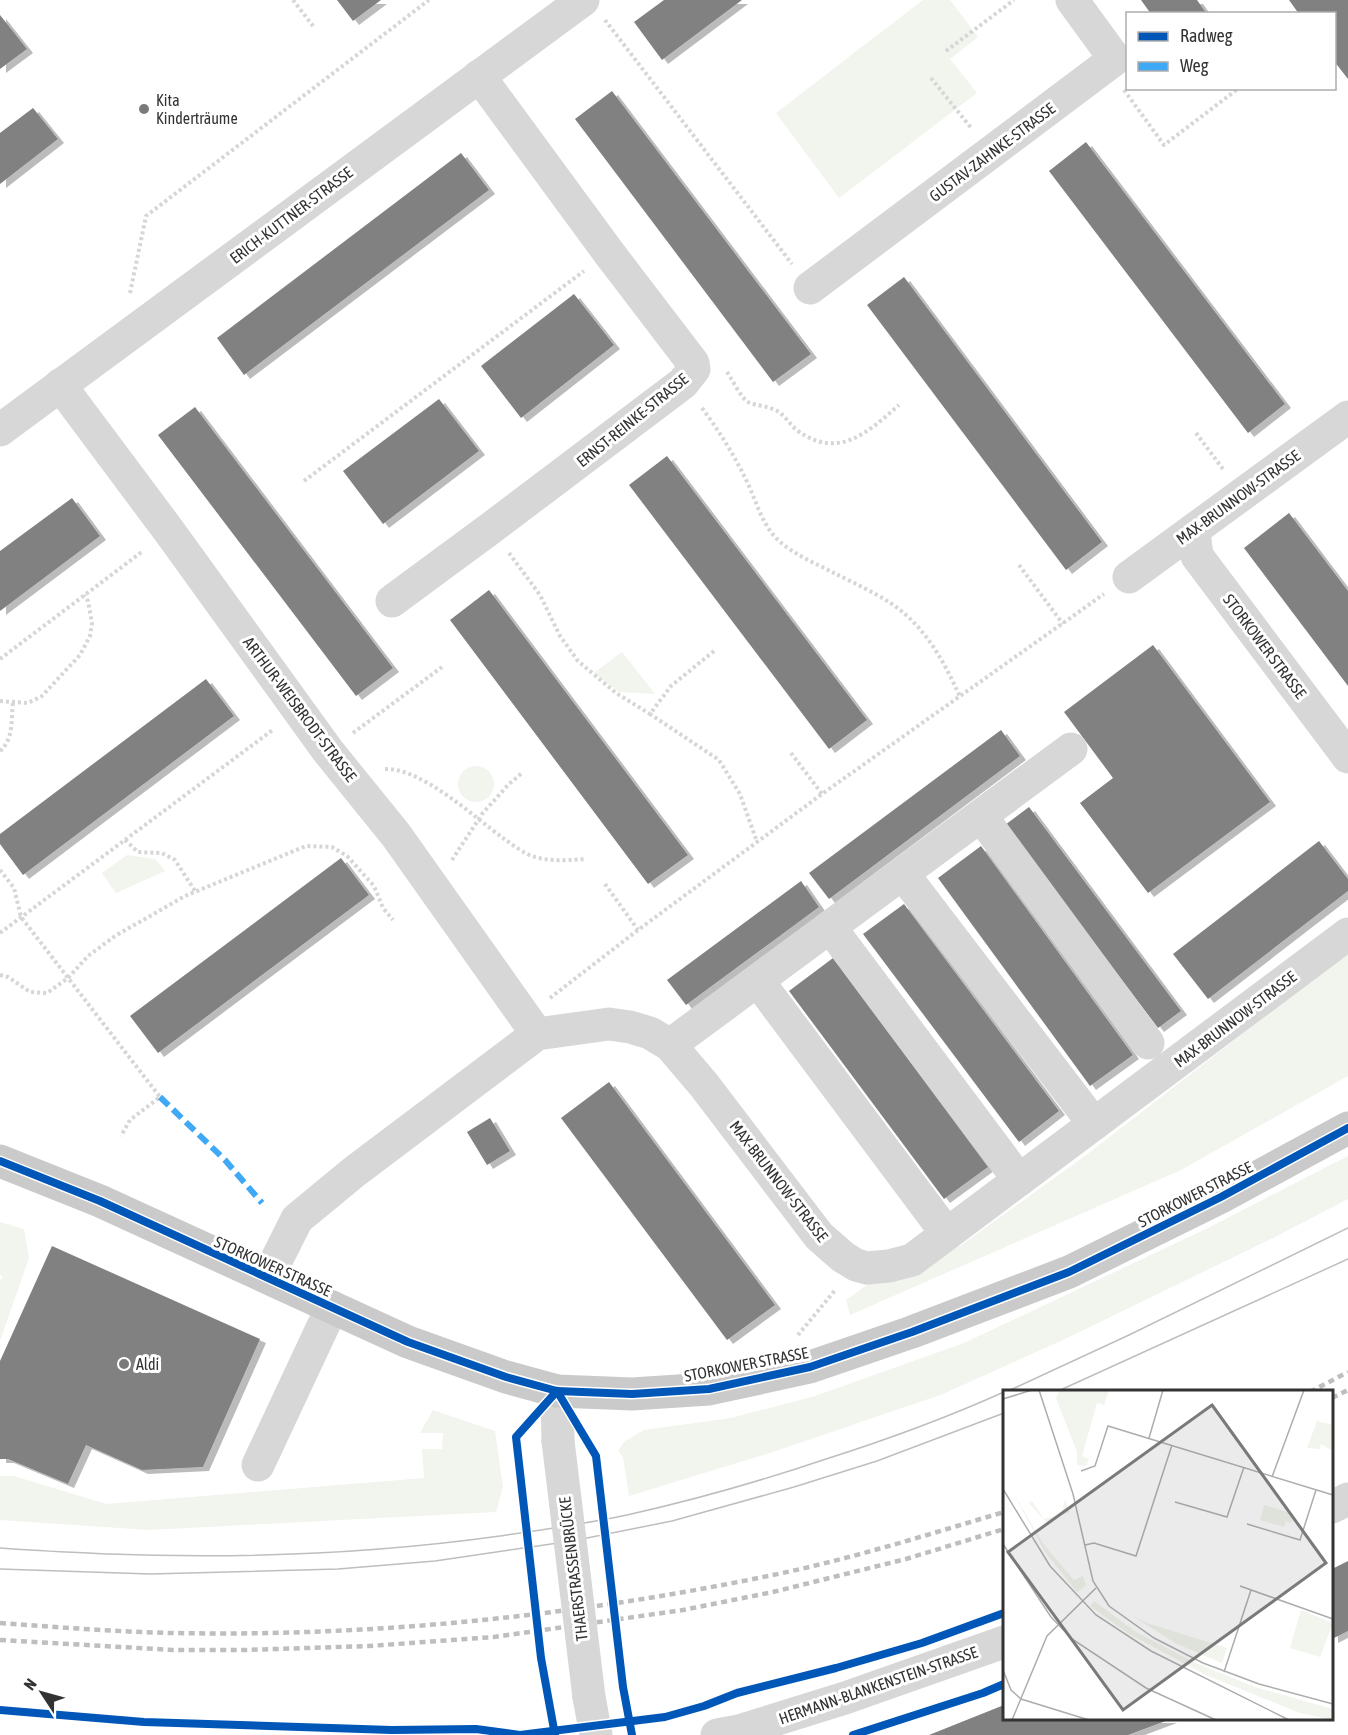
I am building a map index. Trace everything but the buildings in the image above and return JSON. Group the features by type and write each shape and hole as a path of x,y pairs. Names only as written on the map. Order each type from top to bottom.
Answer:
{"main road":[{"name":"STORKOWER STRASSE","path":"0,1161 100,1201 408,1342 506,1377 557,1391 632,1394 709,1389 810,1367 912,1332 1069,1272 1221,1197 1348,1128"}],"street":[{"path":"1072,0 1115,59 1106,66"},
{"name":"ERICH-KUTTNER-STRASSE","path":"0,430 479,76 594,9"},
{"name":"GUSTAV-ZAHNKE-STRASSE","path":"810,288 1106,66"},
{"name":"ERNST-REINKE-STRASSE","path":"392,601 491,528 688,373 609,253 479,76"},
{"name":"ARTHUR-WEISBRODT-STRASSE","path":"60,385 328,751 354,781 427,878 537,1034"},
{"name":"MAX-BRUNNOW-STRASSE","path":"1129,578 1348,417"},
{"name":"STORKOWER STRASSE","path":"1194,531 1197,556 1348,757"},
{"path":"670,1045 1071,749"},
{"path":"981,816 1148,1043"},
{"path":"903,874 1094,1124"},
{"path":"830,927 1019,1180"},
{"name":"MAX-BRUNNOW-STRASSE","path":"268,1277 297,1220 354,1172 537,1034 609,1024 650,1033 670,1045 704,1085 819,1236 843,1257 856,1265 867,1268 889,1266 912,1260 1348,934"},
{"path":"758,981 947,1234"},
{"path":"258,1465 332,1307"},
{"name":"THAERSTRASSENBRÜCKE","path":"557,1391 558,1441 589,1697 596,1735"},
{"path":"1333,1506 1348,1499"},
{"name":"HERMANN-BLANKENSTEIN-STRASSE","path":"717,1735 739,1731 845,1698 1003,1643"}],"path":[{"path":"293,0 313,26"},
{"path":"147,322 130,296 146,216 429,0"},
{"path":"946,51 1014,0"},
{"path":"594,9 810,288"},
{"path":"1106,66 1164,145 1236,90"},
{"path":"931,78 991,152"},
{"path":"304,481 609,253"},
{"path":"899,405 863,434 835,445 807,436 797,430 778,411 746,401 721,362 688,373 763,519 777,538 804,558 871,592 904,614 929,639 946,666 960,697"},
{"path":"1196,434 1241,494"},
{"path":"491,528 540,595 560,636 578,661 616,693 719,760 740,794 757,842"},
{"path":"0,658 169,531"},
{"path":"1019,566 1063,624"},
{"path":"537,1034 546,1001 638,930 822,794 1129,578"},
{"path":"0,701 28,703 42,696 80,655 90,636 92,623 88,601 84,595"},
{"path":"650,714 671,686 714,651"},
{"path":"328,751 442,668"},
{"path":"0,751 5,747 10,734 13,702"},
{"path":"0,933 298,710"},
{"path":"791,753 822,794"},
{"path":"354,781 384,769 394,769 420,779 513,845 534,856 557,861 586,859"},
{"path":"427,878 454,858 478,820 509,784 522,773"},
{"path":"125,840 138,852 162,853 175,860 195,891"},
{"path":"0,975 8,977 30,992 47,993 68,978 88,956 115,936 195,891 306,846 332,847 347,856 374,886 383,908 393,920"},
{"path":"0,870 14,888 21,917 160,1097 130,1120 121,1136"},
{"path":"605,884 638,930"},
{"path":"798,1335 856,1265"}],"shaded area":[{"path":"923,0 950,0 978,37 950,59 977,93 839,198 776,113"},
{"path":"622,652 655,694 619,692 594,673"},
{"path":"476,766 489,771 494,784 489,797 476,802 463,797 458,784 463,771"},
{"path":"127,855 155,859 165,871 116,893 102,873"},
{"path":"1348,952 1348,1076 1181,1170 850,1315 846,1300 874,1280 904,1275 960,1246 1085,1156"},
{"path":"1348,1156 1348,1199 1065,1339 943,1394 770,1453 629,1496 623,1457 618,1451 625,1441 644,1430 731,1418 815,1396 964,1343 1206,1229"},
{"path":"0,1222 24,1229 29,1258 0,1341 0,1280 3,1278 0,1274"},
{"path":"433,1410 495,1431 503,1487 496,1512 149,1530 0,1520 0,1476 14,1476 106,1504 424,1478 422,1449 442,1449 443,1433 420,1433"}],"tram line":[{"path":"1010,1390 1348,1228"},
{"path":"1060,1390 1348,1259"},
{"path":"0,1548 108,1554 206,1556 304,1554 451,1542 564,1527 652,1509 777,1475 893,1436 1003,1392"},
{"path":"0,1569 150,1574 338,1569 435,1561 572,1541 672,1521 794,1487 877,1461 1003,1413"}],"railway":[{"path":"1314,1390 1348,1372"},
{"path":"1333,1398 1348,1390"},
{"path":"0,1623 130,1632 249,1633 398,1627 547,1613 695,1590 798,1570 1003,1512"},
{"path":"0,1640 173,1650 244,1650 369,1646 494,1637 683,1610 773,1592 906,1559 1003,1529"}],"marked path":[{"path":"160,1097 225,1160 262,1203"}],"cycle path":[{"path":"0,1161 100,1201 408,1342 506,1377 557,1391 632,1394 709,1389 810,1367 912,1332 1069,1272 1221,1197 1348,1128"},
{"path":"557,1391 596,1456 623,1687 632,1735"},
{"path":"555,1735 541,1658 516,1437 557,1391"},
{"path":"0,1710 144,1722 392,1730 476,1729 520,1735 665,1717 704,1706 737,1693 922,1643 1003,1613"},
{"path":"853,1735 1003,1684"}],"place":[{"name":"Kita Kinderträume","path":"144,109"},
{"name":"Aldi","path":"124,1364"}]}
